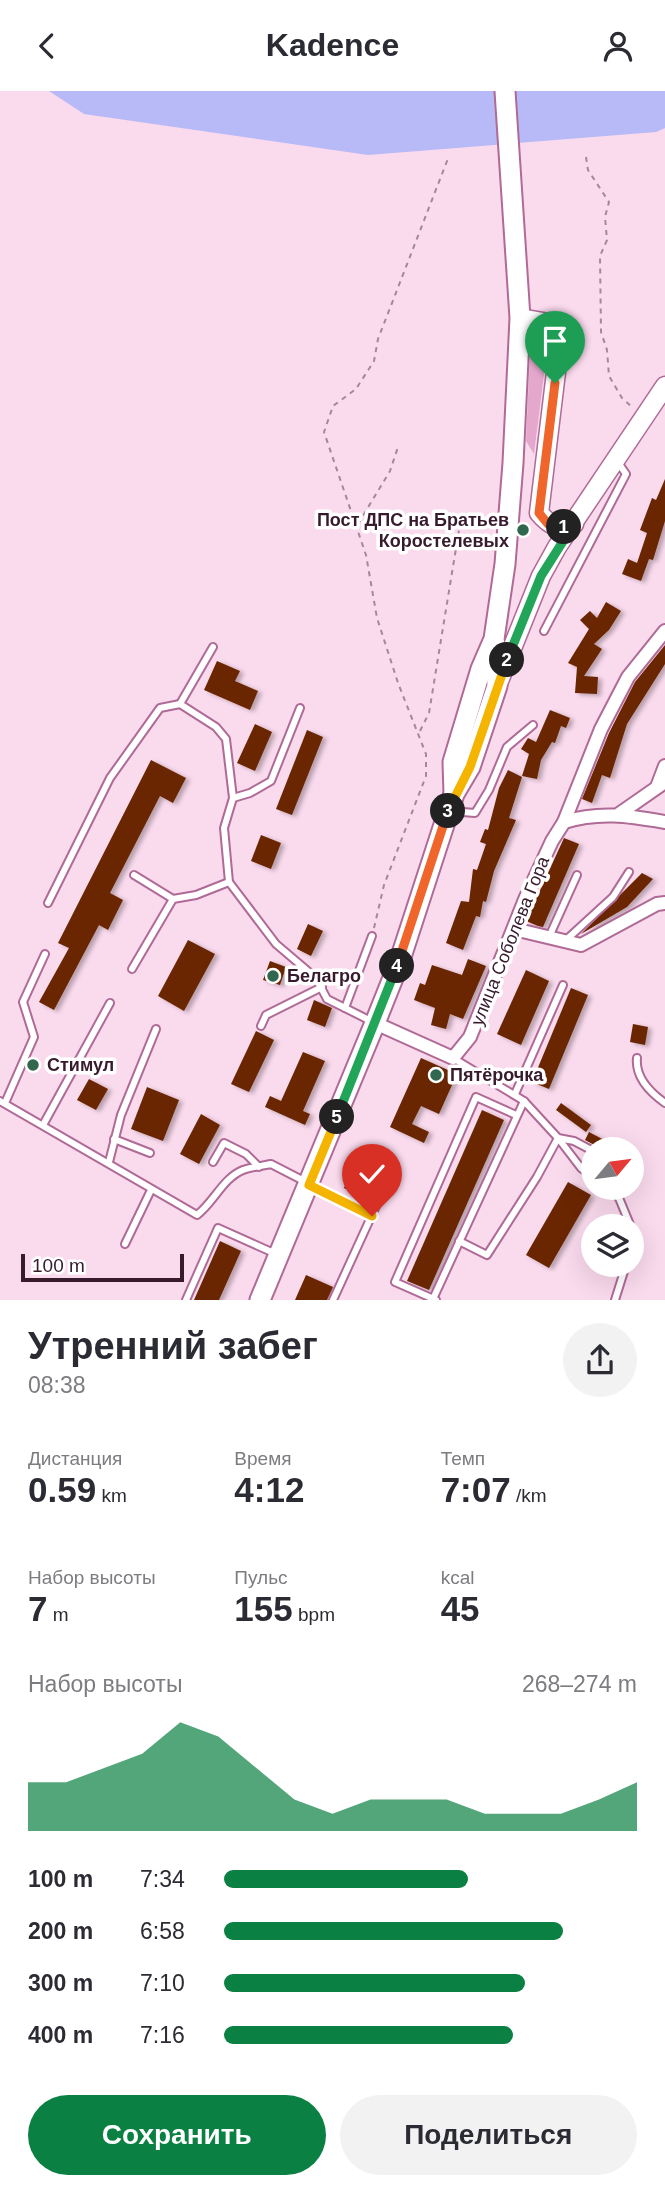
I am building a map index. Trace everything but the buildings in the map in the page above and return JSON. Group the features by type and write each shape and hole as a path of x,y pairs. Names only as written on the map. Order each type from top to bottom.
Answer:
{"main road":[{"path":"260,1300 399,963 451,803 470,767 497,686 494,639 510,501 520,318 505,91"},
{"path":"451,803 453,762 481,669 494,639"}],"street":[{"path":"520,318 549,323 560,339 539,513 548,524 561,528 574,524"},
{"path":"497,686 541,576 665,386"},
{"name":"улица Соболева Гора","path":"453,1058 470,1037 552,841 564,822 606,718 628,677 665,631"},
{"path":"620,814 661,784 665,766"},
{"path":"564,822 590,814 620,814 665,822"},
{"path":"514,929 581,945 657,904 665,903"},
{"path":"375,1023 453,1058"}],"lane":[{"path":"544,631 572,571 599,529 626,474 616,460"},
{"path":"180,704 213,647"},
{"path":"48,903 110,778 160,708 180,704 216,727 226,739 233,798 224,828 229,881 276,944 322,986 327,999 375,1023"},
{"path":"233,798 250,793 271,781 300,708"},
{"path":"451,803 475,813 489,790 507,747 533,725"},
{"path":"564,941 612,897 629,872"},
{"path":"134,875 173,899 196,895 229,881"},
{"path":"549,937 577,876"},
{"path":"132,969 173,899"},
{"path":"345,1008 372,936"},
{"path":"45,954 23,1002 34,1037 2,1102 197,1215 227,1181 242,1170 271,1164 372,1216"},
{"path":"515,1094 563,985"},
{"path":"261,1026 266,1015 322,986"},
{"path":"43,1125 110,1003"},
{"path":"109,1162 114,1139 156,1029"},
{"path":"453,1058 524,1101 558,1137 581,1168"},
{"path":"637,1058 636,1066 646,1085 665,1103"},
{"path":"516,1115 477,1097 395,1282 434,1299 524,1101"},
{"path":"558,1137 581,1145"},
{"path":"459,1241 487,1255 537,1177 558,1137"},
{"path":"114,1139 150,1153"},
{"path":"213,1162 224,1143 246,1154 259,1167"},
{"path":"333,1300 387,1182"},
{"path":"125,1244 151,1190"},
{"path":"186,1300 218,1228 279,1255"},
{"path":"615,1300 622,1277"}],"path":[{"path":"372,936 384,885 426,776 426,754 420,731 398,683 377,618 357,525 324,432 333,406 356,389 374,361 378,339 419,225 449,156"},
{"path":"586,157 588,170 609,202 605,217 607,240 600,255 601,332 607,350 609,376 622,398 644,418"},
{"path":"357,525 390,471 398,447"},
{"path":"420,731 429,713 459,530"}],"shaded area":[{"path":"536,327 543,327 549,335 534,454 526,441 531,332"}],"water":[{"path":"49,91 665,91 665,128 656,132 368,155 84,114"}],"place":[{"name":"Пост ДПС на Братьев Коростелевых","path":"523,530"},
{"name":"Белагро","path":"273,976"},
{"name":"Стимул","path":"33,1065"},
{"name":"Пятёрочка","path":"436,1075"}],"route":[{"path":"372,1216 309,1185 399,963 454,794 470,767 497,686 541,576 574,524 561,528 548,524 539,513 539,495 555,383"}]}
